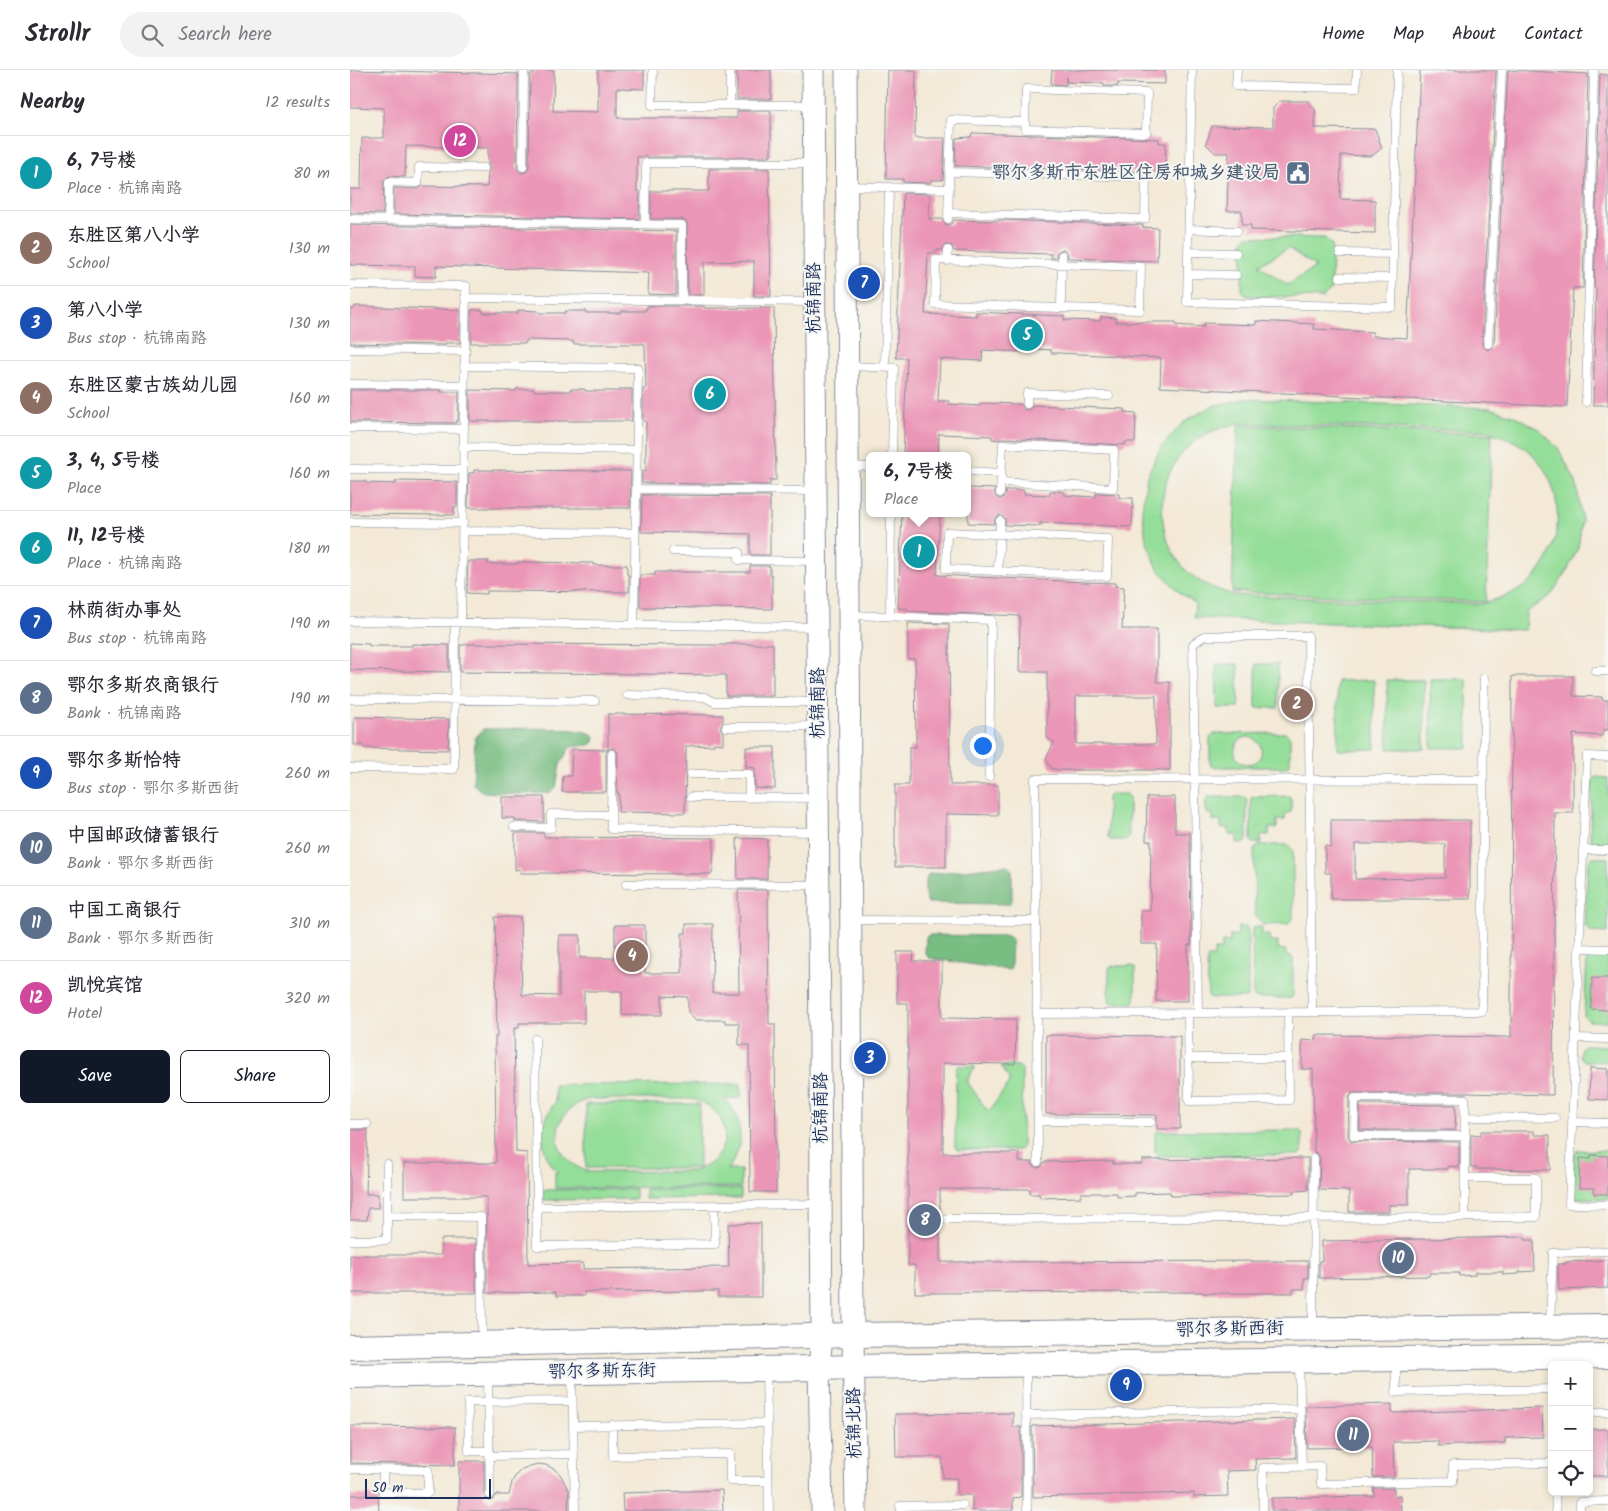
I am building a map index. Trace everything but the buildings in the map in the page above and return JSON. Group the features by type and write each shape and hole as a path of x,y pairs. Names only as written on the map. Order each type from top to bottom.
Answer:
{"main road":[{"name":"杭锦南路","path":"813,70 822,1335"},
{"name":"杭锦南路","path":"846,70 852,1334"},
{"name":"鄂尔多斯西街","path":"852,1334 1608,1326"},
{"name":"鄂尔多斯东街","path":"350,1347 852,1334"},
{"name":"杭锦北路","path":"852,1334 856,1511"},
{"name":"杭锦北路","path":"822,1335 819,1368 822,1511"},
{"name":"鄂尔多斯西街","path":"854,1367 1396,1359 1552,1361 1608,1356"},
{"name":"鄂尔多斯东街","path":"350,1376 854,1367"}],"lane":[{"path":"523,167 524,70"},
{"path":"652,70 652,105 813,105"},
{"path":"730,70 730,105"},
{"path":"1192,70 1187,302 1392,307 1397,70"},
{"path":"1237,70 1236,86 1356,88 1357,70"},
{"path":"1488,344 1502,70"},
{"path":"1586,402 1594,70"},
{"path":"1026,89 1147,93 1146,133 1025,129 1025,122 1026,89"},
{"path":"949,172 1146,177 1145,219 1063,220 948,216 949,172 951,120 1025,122"},
{"path":"645,224 646,163 813,163"},
{"path":"388,220 388,182 418,183 418,167 484,168"},
{"path":"847,186 949,189"},
{"path":"885,367 889,187"},
{"path":"350,219 682,225 682,301"},
{"path":"1189,230 1236,230"},
{"path":"947,261 948,250"},
{"path":"1188,252 1236,253"},
{"path":"1340,253 1393,254"},
{"path":"1061,308 1062,255"},
{"path":"936,260 1062,265 1141,267 1140,310 935,304 936,260"},
{"path":"1188,274 1236,275"},
{"path":"1340,277 1392,278"},
{"path":"350,284 466,286 464,447 454,769 350,768"},
{"path":"465,298 814,302"},
{"path":"350,349 464,351"},
{"path":"464,366 638,368 634,625"},
{"path":"848,366 894,368 892,452"},
{"path":"350,384 464,385"},
{"path":"1027,404 1027,393 1109,396"},
{"path":"350,428 464,430"},
{"path":"1000,493 1003,444 1025,443 1114,450 1113,488 1001,482"},
{"path":"464,447 637,450"},
{"path":"848,466 866,467"},
{"path":"350,469 463,470"},
{"path":"971,471 1002,473"},
{"path":"636,489 816,491"},
{"path":"890,616 891,517"},
{"path":"998,571 1000,521"},
{"path":"350,522 635,533"},
{"path":"948,532 1108,539 1107,576 998,571 946,569 948,532"},
{"path":"673,551 739,552 739,560 816,561"},
{"path":"849,615 991,620 989,777"},
{"path":"350,621 817,627"},
{"path":"1198,1013 1193,644 1204,636 1308,636 1312,1012"},
{"path":"1595,671 1608,671"},
{"path":"1037,1014 1482,1011 1484,678"},
{"path":"627,695 705,697 714,702 818,702"},
{"path":"351,699 596,702"},
{"path":"726,726 818,726"},
{"path":"612,754 611,829 819,832"},
{"path":"1608,757 1587,756 1569,1204 1608,1205"},
{"path":"691,774 749,774 749,798"},
{"path":"1038,1162 1035,779 1483,780"},
{"path":"691,797 818,798"},
{"path":"514,827 551,828 551,814 611,815"},
{"path":"1583,850 1608,850"},
{"path":"626,884 819,885"},
{"path":"850,920 1036,921"},
{"path":"1579,948 1608,949"},
{"path":"1188,1013 1189,1101 1198,1101 1289,1100 1288,1012"},
{"path":"1576,1038 1608,1040"},
{"path":"535,1039 537,1246 715,1244 714,1205"},
{"path":"1188,1058 1289,1058"},
{"path":"1465,1217 1465,1178 1466,1136 1466,1099 1355,1098 1354,1136 1466,1136"},
{"path":"1466,1117 1555,1118"},
{"path":"1038,1121 1151,1122"},
{"path":"1572,1122 1608,1123"},
{"path":"350,1124 367,1124"},
{"path":"1313,1329 1314,1158"},
{"path":"350,1240 387,1240 387,1164"},
{"path":"947,1219 1536,1217 1536,1178 1465,1178"},
{"path":"537,1207 821,1204"},
{"path":"387,1216 481,1217 482,1344"},
{"path":"1550,1327 1553,1253 1608,1251"},
{"path":"1396,1359 1396,1392 1548,1389"},
{"path":"1299,1360 1302,1467"},
{"path":"1026,1364 1027,1511"},
{"path":"766,1369 769,1511"},
{"path":"572,1373 575,1511"},
{"path":"488,1374 490,1495"},
{"path":"572,1401 468,1402 469,1451 574,1454"},
{"path":"1026,1415 1300,1409"},
{"path":"1593,1412 1608,1412"},
{"path":"573,1426 767,1423"},
{"path":"612,1426 613,1456 730,1454 730,1481 768,1481"},
{"path":"1263,1511 1263,1468 1320,1466 1321,1484 1452,1481 1453,1465 1548,1463"},
{"path":"350,1469 428,1470 428,1493 383,1492 383,1470"},
{"path":"1555,1496 1556,1511"},
{"path":"1580,1511 1580,1502 1608,1501"},
{"path":"901,1511 900,1506 963,1505"}],"green space":[{"path":"1247,236 1325,238 1332,245 1331,290 1323,298 1247,296 1242,290 1243,242","holes":["1288,248 1316,267 1287,285 1259,265"]},
{"path":"1245,399 1490,408 1515,416 1539,429 1558,448 1576,482 1582,520 1578,548 1566,573 1550,596 1526,612 1525,630 1194,618 1195,603 1179,592 1158,569 1146,540 1142,509 1147,476 1161,447 1184,422 1212,406","holes":["1240,423 1486,431 1515,442 1531,453 1543,467 1551,484 1556,502 1555,538 1549,556 1539,572 1526,585 1499,598 1481,604 1234,595 1210,587 1189,573 1177,559 1168,542 1162,506 1165,488 1171,471 1180,455 1194,442 1216,430"]},
{"path":"1238,425 1492,434 1486,602 1232,592"},
{"path":"1216,664 1238,664 1239,708 1217,708"},
{"path":"1256,664 1278,664 1278,708 1256,708"},
{"path":"1430,679 1467,679 1468,748 1431,748"},
{"path":"1374,680 1375,749 1338,750 1337,681"},
{"path":"1387,680 1424,680 1424,749 1388,749"},
{"path":"483,729 576,730 595,736 594,742 590,745 570,747 560,765 556,788 549,793 483,792 473,784 475,738"},
{"path":"1286,733 1290,737 1290,764 1287,767 1213,767 1210,764 1210,738 1214,734","holes":["1248,737 1260,746 1261,755 1255,762 1244,764 1236,757 1235,747 1242,739"]},
{"path":"1596,777 1608,778 1608,844 1594,844 1590,838 1592,782"},
{"path":"1110,794 1127,794 1129,797 1129,837 1127,840 1110,840 1108,838 1107,798"},
{"path":"1289,796 1291,798 1291,812 1285,814 1285,820 1277,820 1277,828 1269,828 1269,835 1261,835 1261,843 1253,843 1251,841 1251,798"},
{"path":"1208,797 1245,797 1247,799 1247,840 1245,843 1237,843 1237,835 1229,835 1229,828 1221,828 1221,821 1213,821 1213,814 1208,814 1206,810"},
{"path":"1259,845 1288,845 1293,850 1293,918 1288,924 1263,925 1255,914 1254,850"},
{"path":"1592,857 1608,858 1608,933 1591,932 1585,926 1588,862"},
{"path":"1008,865 1012,869 1012,901 1009,904 928,903 926,900 925,888 929,874"},
{"path":"1238,927 1246,927 1248,930 1248,995 1246,998 1210,998 1208,996 1207,959 1214,957 1214,950 1222,950 1222,942 1230,942 1230,935 1238,935"},
{"path":"1254,927 1262,927 1262,935 1269,935 1270,942 1278,942 1278,949 1286,950 1286,956 1291,956 1293,959 1293,995 1291,998 1255,998 1253,995 1252,930"},
{"path":"929,935 1008,936 1012,939 1011,967 1009,970 929,958 925,953 926,937"},
{"path":"1593,954 1608,955 1608,1022 1589,1021 1584,1016 1587,958"},
{"path":"1111,966 1133,966 1135,968 1135,1001 1133,1003 1111,1003 1109,1001 1109,968"},
{"path":"1584,1045 1608,1046 1608,1062 1584,1061 1580,1057 1581,1048"},
{"path":"958,1066 975,1067 968,1079 968,1083 987,1110 990,1110 1009,1083 1009,1079 1002,1066 1019,1066 1022,1069 1022,1148 1019,1150 957,1150 955,1147 956,1068"},
{"path":"741,1084 741,1098 725,1099 736,1116 740,1134 737,1153 727,1170 741,1170 741,1187 555,1188 555,1172 558,1172 546,1155 543,1136 547,1117 557,1100 555,1100 554,1085","holes":["589,1099 691,1099 705,1104 716,1113 722,1123 725,1134 723,1146 717,1156 707,1165 693,1171 590,1172 576,1166 566,1157 560,1147 558,1136 565,1114 575,1105"]},
{"path":"586,1104 699,1104 699,1168 586,1168"},
{"path":"1299,1130 1302,1133 1302,1153 1299,1155 1158,1156 1155,1153 1155,1134 1157,1131"},
{"path":"1578,1150 1608,1151 1608,1199 1576,1198 1573,1193 1574,1154"},
{"path":"635,1189 635,1199 543,1200 543,1190"},
{"path":"645,1189 741,1189 741,1198 645,1199"}],"place":[{"name":"凯悦宾馆","path":"460,141"},
{"name":"鄂尔多斯市东胜区住房和城乡建设局","path":"1298,173"},
{"name":"林荫街办事处","path":"864,283"},
{"name":"3, 4, 5号楼","path":"1027,335"},
{"name":"11, 12号楼","path":"710,394"},
{"name":"6, 7号楼","path":"919,552"},
{"name":"东胜区第八小学","path":"1297,704"},
{"name":"东胜区蒙古族幼儿园","path":"632,956"},
{"name":"第八小学","path":"870,1058"},
{"name":"鄂尔多斯农商银行","path":"925,1220"},
{"name":"中国邮政储蓄银行","path":"1398,1258"},
{"name":"鄂尔多斯恰特","path":"1126,1385"},
{"name":"中国工商银行","path":"1353,1435"}]}
